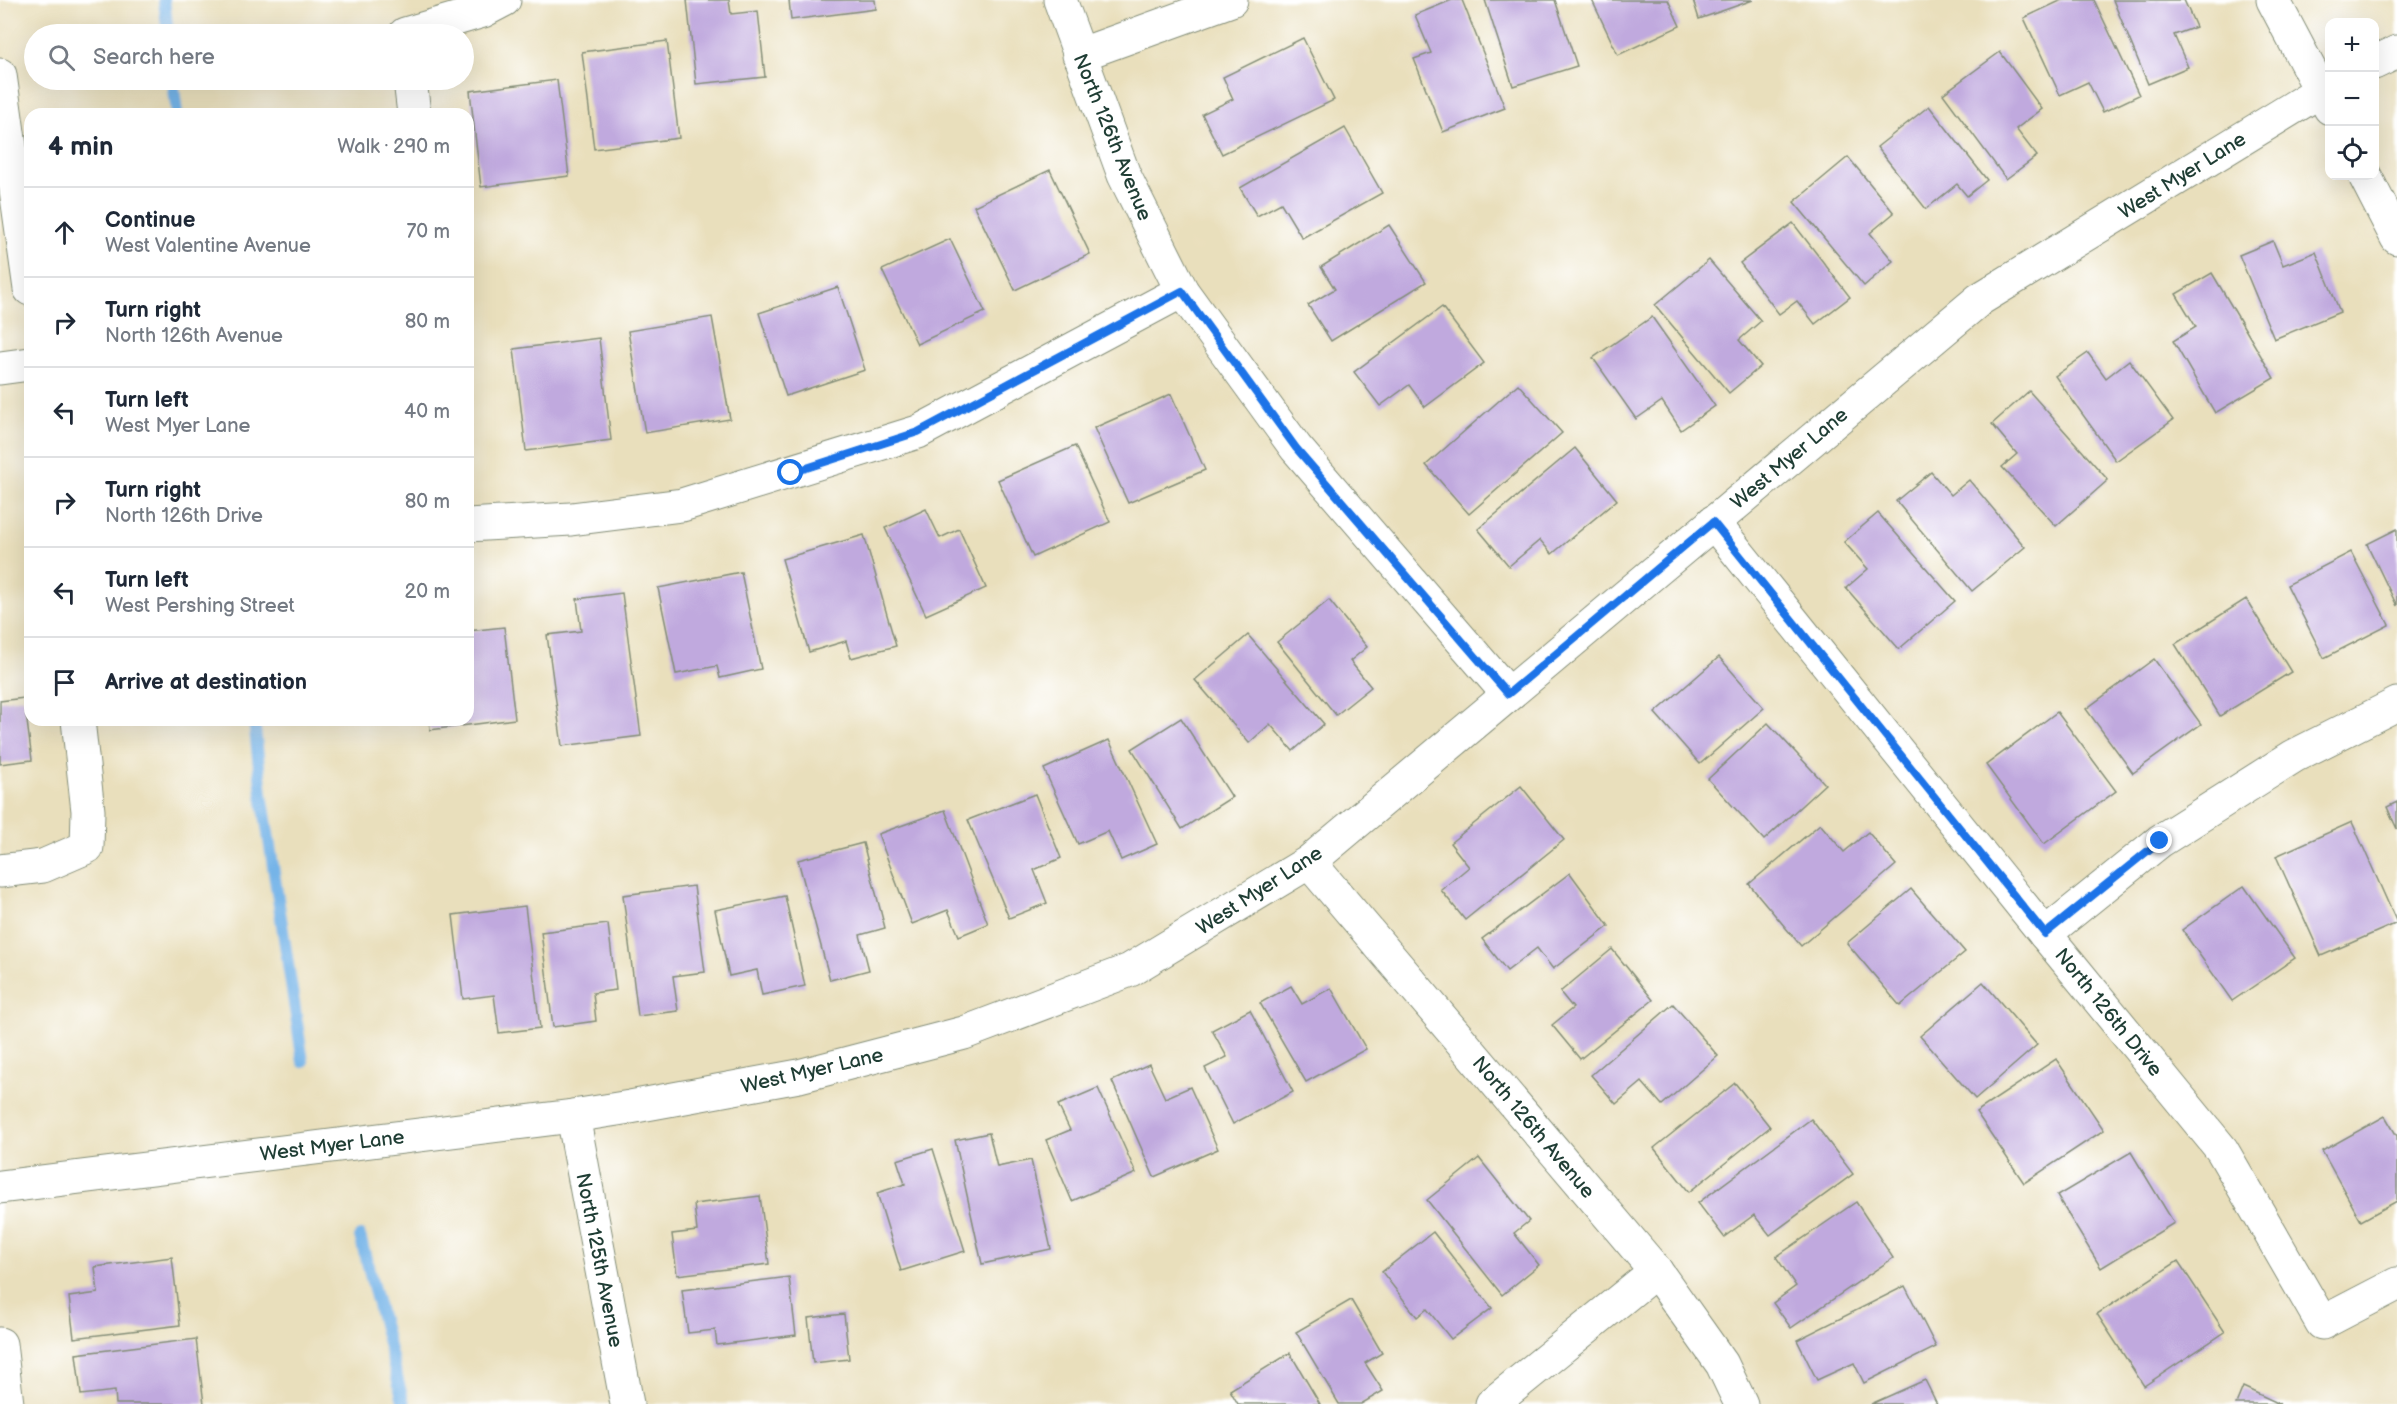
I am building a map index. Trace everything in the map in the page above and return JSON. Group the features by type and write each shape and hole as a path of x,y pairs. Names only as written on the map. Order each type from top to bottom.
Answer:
{"street":[{"path":"439,24 483,11 504,0"},
{"name":"North 126th Avenue","path":"1060,0 1078,55 1124,175 1182,291 1296,448 1508,694"},
{"path":"1078,55 1231,0"},
{"path":"2273,0 2325,92"},
{"path":"2379,61 2397,52"},
{"path":"0,75 24,246"},
{"path":"411,90 413,108"},
{"name":"West Myer Lane","path":"0,1187 573,1116 799,1076 964,1033 1130,970 1309,862 1980,299 2325,95"},
{"path":"2367,180 2397,238"},
{"path":"474,525 571,519 682,505 918,432 1182,291"},
{"path":"0,368 24,365"},
{"name":"North 126th Drive","path":"1713,522 2222,1150 2322,1323 2397,1284"},
{"path":"2045,934 2160,841 2294,756 2397,704"},
{"path":"0,871 43,866 87,847 88,811 79,726"},
{"name":"North 126th Avenue","path":"1309,862 1656,1271 1722,1364 1741,1404"},
{"name":"North 125th Avenue","path":"573,1116 627,1404"},
{"path":"1492,1404 1656,1271"},
{"path":"0,1344 8,1404"}],"building":[{"path":"687,0 729,0 731,14 758,11 765,77 696,84"},
{"path":"789,0 875,0 876,9 791,20"},
{"path":"1452,0 1462,0 1505,108 1443,132 1414,59 1431,53 1415,15"},
{"path":"1485,0 1555,0 1577,66 1513,86"},
{"path":"1592,0 1668,0 1680,26 1618,55"},
{"path":"1693,0 1753,0 1699,19"},
{"path":"2062,0 2094,0 2139,95 2103,112 2088,82 2060,95 2024,18"},
{"path":"2113,0 2184,0 2196,27 2174,35 2188,67 2148,84"},
{"path":"1303,38 1334,100 1222,154 1202,114 1233,99 1223,77"},
{"path":"667,41 679,138 594,149 582,52"},
{"path":"2000,52 2042,109 2016,129 2037,156 2006,179 1943,94"},
{"path":"557,80 569,176 481,187 474,108 472,108 470,91"},
{"path":"1929,106 1987,180 1967,196 1957,184 1926,209 1877,147"},
{"path":"1345,128 1382,193 1302,238 1281,203 1257,216 1240,188"},
{"path":"1848,157 1894,213 1870,233 1893,261 1864,286 1794,202"},
{"path":"1050,170 1090,254 1015,290 974,206"},
{"path":"1793,223 1850,297 1815,324 1797,301 1779,314 1740,263"},
{"path":"1389,225 1426,282 1331,341 1308,305 1335,289 1321,267"},
{"path":"950,239 985,312 917,344 882,270"},
{"path":"2273,241 2283,265 2316,252 2340,312 2274,339 2239,255"},
{"path":"1709,260 1761,321 1739,340 1761,366 1729,393 1655,305"},
{"path":"2212,273 2274,378 2215,413 2173,341 2196,327 2176,294"},
{"path":"838,287 865,370 786,396 759,313"},
{"path":"1442,307 1484,363 1425,407 1409,385 1380,406 1354,372"},
{"path":"712,317 730,419 645,433 628,331"},
{"path":"1652,317 1715,406 1681,430 1662,401 1636,419 1593,358"},
{"path":"599,338 611,440 526,451 514,349"},
{"path":"2088,353 2106,378 2129,360 2173,420 2116,461 2055,376"},
{"path":"1518,384 1562,433 1469,514 1426,465"},
{"path":"2029,391 2108,480 2056,526 2002,467 2017,454 1992,424"},
{"path":"1171,394 1205,470 1128,503 1094,428"},
{"path":"1075,446 1110,522 1033,557 998,480"},
{"path":"1575,448 1617,500 1552,554 1540,540 1509,566 1478,529"},
{"path":"1931,472 1951,495 1969,480 2025,547 1972,591 1896,501"},
{"path":"926,509 940,538 959,529 986,588 926,615 885,528"},
{"path":"1878,513 1955,601 1899,649 1846,588 1868,569 1844,542"},
{"path":"2397,529 2397,606 2367,544"},
{"path":"864,535 896,646 851,658 846,641 809,652 782,559"},
{"path":"2351,552 2389,625 2324,658 2287,585"},
{"path":"741,572 761,669 720,678 717,666 676,674 658,588"},
{"path":"622,593 641,736 562,746 547,635 581,631 577,599"},
{"path":"2246,599 2291,672 2220,716 2175,644"},
{"path":"1329,600 1367,647 1350,661 1371,687 1336,715 1277,642"},
{"path":"504,627 515,719 474,724 474,630"},
{"path":"1248,635 1324,724 1293,751 1270,724 1249,743 1195,680"},
{"path":"1719,657 1764,708 1700,764 1655,713"},
{"path":"2154,659 2201,724 2133,773 2086,709"},
{"path":"24,698 24,726 28,726 32,760 0,764 0,701"},
{"path":"2057,712 2116,791 2044,844 1986,765"},
{"path":"1181,718 1232,797 1182,829 1132,749"},
{"path":"1768,723 1825,784 1764,840 1708,779"},
{"path":"430,726 461,726 430,730"},
{"path":"1109,740 1157,844 1121,860 1108,831 1078,844 1044,769"},
{"path":"1521,786 1564,840 1465,920 1441,890 1469,867 1450,843"},
{"path":"1035,794 1061,858 1034,870 1047,903 1009,918 968,820"},
{"path":"2397,802 2397,829 2387,807"},
{"path":"945,810 988,924 959,936 948,910 912,924 878,834"},
{"path":"2352,822 2397,923 2321,956 2276,856"},
{"path":"1820,824 1844,852 1868,832 1896,865 1801,946 1749,884"},
{"path":"863,843 885,928 860,935 869,970 830,980 798,860"},
{"path":"1570,873 1609,926 1553,969 1537,948 1507,971 1482,939"},
{"path":"694,886 705,972 673,976 678,1011 638,1016 623,895"},
{"path":"2244,886 2295,958 2232,1001 2182,930"},
{"path":"1911,889 1965,952 1900,1006 1847,943"},
{"path":"785,896 805,986 762,995 757,970 729,976 715,910"},
{"path":"525,906 540,1028 499,1033 494,995 463,999 453,915"},
{"path":"608,924 616,990 593,993 596,1021 553,1027 541,932"},
{"path":"1612,949 1653,1000 1580,1059 1552,1025 1573,1008 1560,992"},
{"path":"1983,982 2037,1045 1975,1099 1920,1036"},
{"path":"1291,986 1302,1004 1331,988 1366,1049 1306,1082 1260,1003"},
{"path":"1673,1004 1718,1056 1662,1105 1642,1082 1616,1104 1591,1075"},
{"path":"1250,1010 1293,1092 1233,1124 1205,1068 1227,1057 1212,1030"},
{"path":"2056,1059 2104,1130 2024,1183 1976,1112"},
{"path":"1149,1064 1165,1098 1190,1087 1218,1149 1154,1177 1112,1081"},
{"path":"1735,1083 1770,1127 1689,1192 1654,1148"},
{"path":"1098,1088 1136,1173 1072,1201 1046,1140 1070,1130 1058,1105"},
{"path":"2385,1116 2397,1136 2397,1201 2361,1221 2322,1151"},
{"path":"1811,1119 1853,1174 1770,1235 1754,1215 1724,1237 1698,1203"},
{"path":"989,1133 997,1167 1031,1160 1051,1249 982,1264 955,1140"},
{"path":"933,1149 965,1251 901,1271 877,1193 905,1184 897,1160"},
{"path":"2131,1152 2174,1223 2101,1268 2057,1196"},
{"path":"1479,1158 1529,1221 1514,1233 1539,1265 1502,1295 1427,1200"},
{"path":"760,1196 769,1264 677,1275 672,1234 697,1231 694,1204"},
{"path":"1856,1202 1893,1258 1791,1328 1773,1303 1796,1286 1776,1257"},
{"path":"1433,1232 1492,1308 1451,1339 1427,1309 1417,1317 1382,1272"},
{"path":"172,1257 180,1325 74,1338 69,1297 98,1293 95,1267"},
{"path":"2178,1261 2225,1332 2144,1386 2097,1314"},
{"path":"789,1277 796,1335 717,1345 715,1330 688,1333 682,1290"},
{"path":"1905,1286 1936,1347 1864,1383 1854,1363 1817,1380 1797,1340"},
{"path":"1351,1300 1382,1353 1365,1363 1383,1391 1361,1404 1339,1404 1296,1332"},
{"path":"844,1314 849,1359 813,1363 808,1318"},
{"path":"196,1339 204,1404 116,1404 115,1391 81,1395 76,1354"},
{"path":"1290,1353 1320,1404 1238,1404 1230,1390"},
{"path":"1925,1380 1937,1404 1871,1404"},
{"path":"2243,1387 2280,1404 2236,1404"}],"waterway":[{"path":"164,0 167,24"},
{"path":"174,90 176,108"},
{"path":"255,726 262,794 303,1062"},
{"path":"360,1236 404,1404"}],"route":[{"path":"791,473 918,432 1182,291 1296,448 1508,694 1713,522 2045,934 2160,841"}]}
